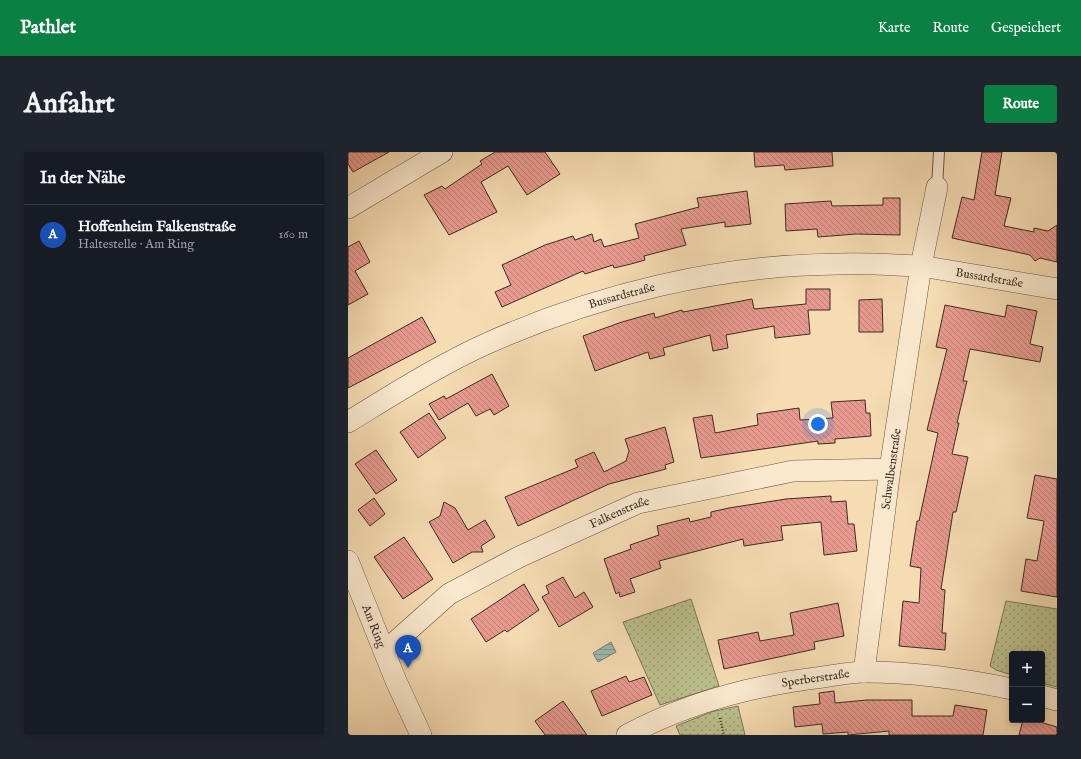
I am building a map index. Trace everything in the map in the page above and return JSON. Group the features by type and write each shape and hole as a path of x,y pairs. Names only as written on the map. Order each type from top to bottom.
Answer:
{"street":[{"path":"348,208 442,152"},
{"path":"921,266 937,187"},
{"name":"Bussardstraße","path":"348,422 416,381 488,343 553,317 620,294 724,274 771,268 839,264 921,266 1057,289"},
{"name":"Schwalbenstraße","path":"864,672 890,469 921,266"},
{"name":"Falkenstraße","path":"386,651 449,594 519,556 638,503 793,471 890,469"},
{"name":"Am Ring","path":"349,569 386,651 396,680 421,735"},
{"name":"Sperberstraße","path":"627,735 646,724 716,698 792,681 864,672 960,678 1009,688"},
{"path":"1045,697 1057,700"}],"lane":[{"path":"937,187 939,152"}],"green space":[{"path":"691,599 719,686 660,705 623,622"},
{"path":"1006,601 1057,609 1057,687 1045,684 1045,651 1009,651 1009,674 996,670 990,666"},
{"path":"738,706 745,735 680,735 676,726 711,712"}],"water":[{"path":"611,642 616,652 598,662 593,653"}],"building":[{"path":"348,152 389,152 353,172 348,164"},
{"path":"495,152 545,152 560,174 527,195 508,166 481,182 497,212 449,235 424,195 442,186 445,189 482,164 480,161"},
{"path":"754,152 832,152 833,166 785,170 784,165 755,167"},
{"path":"982,152 1002,152 995,195 1011,198 1004,226 1034,232 1034,228 1048,231 1057,225 1057,262 1040,258 1035,261 1030,255 952,238 962,197 974,200"},
{"path":"747,191 751,224 725,227 725,222 681,229 686,245 644,256 645,260 631,264 614,268 613,265 585,274 583,271 502,307 495,292 511,285 502,265 545,245 573,236 575,240 592,234 594,242 601,239 604,247 639,238 635,224 699,207 697,198"},
{"path":"883,198 900,198 900,235 856,234 818,237 817,229 786,231 785,204 831,201 832,206 883,205"},
{"path":"359,241 370,262 355,271 368,294 348,305 348,247"},
{"path":"806,289 830,289 830,310 808,310 810,334 775,338 774,326 726,335 728,348 713,351 710,335 663,348 665,355 650,359 648,352 595,371 583,336 622,322 654,313 655,318 682,310 683,312 752,299 754,309 806,304"},
{"path":"882,299 883,332 859,332 859,300"},
{"path":"945,305 1005,317 1007,305 1037,311 1030,344 1043,347 1040,362 970,349 963,381 967,381 957,423 959,423 952,454 968,457 956,512 953,512 941,589 945,590 942,633 946,633 945,650 899,646 903,601 919,603 921,568 910,566 917,521 919,521 938,433 927,430 947,349 936,347"},
{"path":"422,317 436,342 348,388 348,358"},
{"path":"492,374 509,406 494,415 490,409 476,416 468,403 439,420 429,404 444,396 446,399"},
{"path":"865,400 866,413 870,413 871,436 835,439 835,443 818,444 818,441 701,458 693,418 712,415 715,433 758,425 757,414 799,408 800,420 833,418 831,402"},
{"path":"429,413 446,438 418,458 400,432"},
{"path":"665,427 674,462 665,465 666,469 609,484 518,526 505,497 578,467 575,460 594,452 604,472 626,461 629,451 625,439"},
{"path":"376,450 397,480 376,494 355,464"},
{"path":"1035,475 1057,479 1057,597 1021,591 1026,559 1037,561 1044,521 1027,518"},
{"path":"831,496 831,502 846,501 848,524 854,524 857,551 824,555 821,522 781,526 783,540 744,546 743,539 659,561 661,568 630,579 635,592 620,597 619,592 616,594 604,559 631,549 630,545 659,535 657,526 689,518 690,522 711,517 711,512 729,508 786,499"},
{"path":"374,498 385,514 370,526 358,510"},
{"path":"444,502 455,508 468,530 485,520 495,537 481,546 483,552 472,552 453,563 429,522 440,516"},
{"path":"404,537 433,579 403,599 374,557"},
{"path":"563,577 575,598 584,592 593,607 559,627 542,597 549,593 546,586"},
{"path":"524,584 539,610 507,632 505,630 486,642 471,619"},
{"path":"838,603 844,636 814,642 815,649 724,669 718,640 758,632 760,641 794,635 790,613"},
{"path":"626,676 629,682 644,677 652,695 602,716 591,691"},
{"path":"834,691 835,703 867,700 912,700 912,716 953,716 955,705 987,710 983,735 889,735 889,731 848,735 848,732 823,734 822,724 795,727 793,707 820,704 819,693"},
{"path":"563,701 587,735 545,735 535,721"},
{"path":"1022,723 1043,723 1057,727 1057,735 1019,735"}],"place":[{"name":"Hoffenheim Falkenstraße","path":"408,668"}]}
